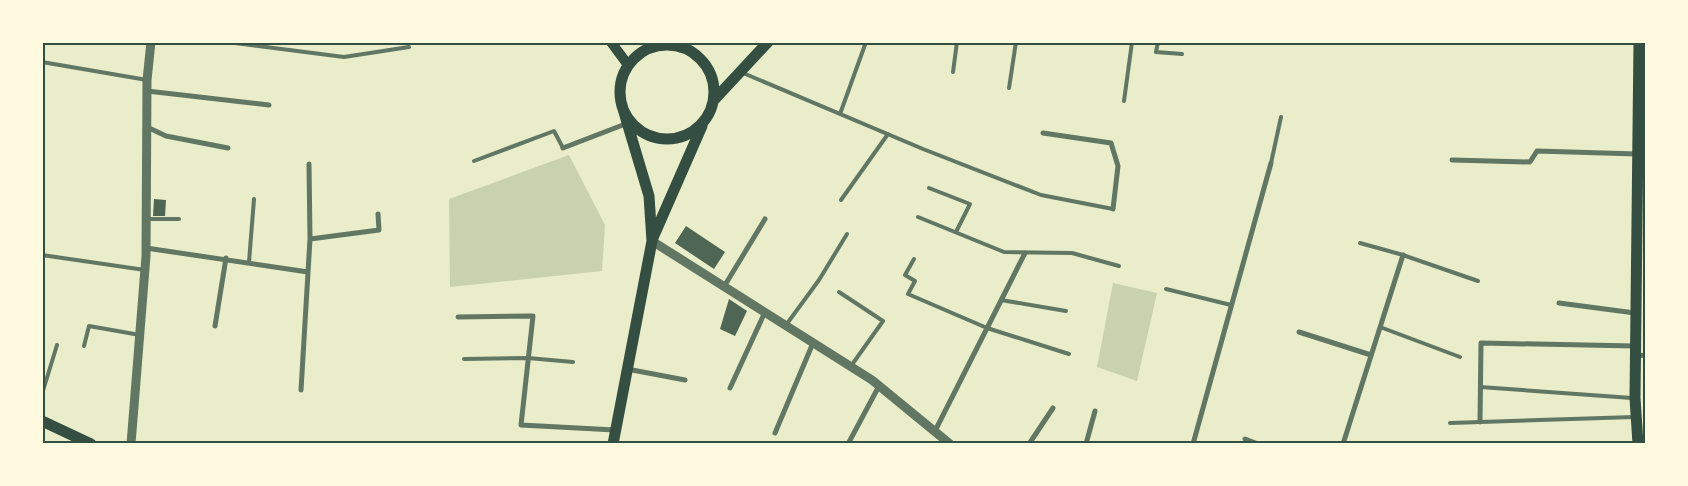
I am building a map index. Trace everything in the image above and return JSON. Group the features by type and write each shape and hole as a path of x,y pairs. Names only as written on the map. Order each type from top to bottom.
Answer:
{"main road":[{"path":"611,42 628,65"},
{"path":"676,46 690,42"},
{"path":"613,444 652,241 714,100 768,42"},
{"path":"1638,444 1635,398 1639,352 1636,313 1641,209 1637,154 1642,140 1639,42"},
{"path":"652,241 649,196 620,94 622,79 628,65 638,55 662,45 676,46 689,51 701,60 710,72 714,86 714,100"},
{"path":"623,109 631,123 644,133 659,139 676,139 691,133 704,122"},
{"path":"42,421 91,444"}],"street":[{"path":"131,444 145,270 147,80 151,42"},
{"path":"147,91 269,104"},
{"path":"564,148 628,123"},
{"path":"147,127 166,136 228,148"},
{"path":"1043,132 1111,143 1118,166 1112,209"},
{"path":"1452,160 1530,162 1537,151 1637,154"},
{"path":"1193,444 1271,163"},
{"path":"301,390 310,238 309,164"},
{"path":"310,238 379,230 378,214"},
{"path":"725,286 765,219"},
{"path":"652,241 851,366 879,386 950,444"},
{"path":"146,248 226,258 308,272"},
{"path":"935,431 1025,253"},
{"path":"1343,444 1403,255"},
{"path":"215,326 226,258"},
{"path":"1560,303 1636,313"},
{"path":"730,388 765,312"},
{"path":"458,317 533,316 521,425 616,430"},
{"path":"1299,332 1371,355"},
{"path":"775,433 814,342"},
{"path":"1480,422 1481,343 1639,352"},
{"path":"627,369 685,380"},
{"path":"848,444 879,386"},
{"path":"1029,444 1053,408"},
{"path":"1086,444 1095,411"},
{"path":"1245,439 1258,444"}],"lane":[{"path":"227,42 344,57 409,47"},
{"path":"840,114 866,42"},
{"path":"953,72 957,42"},
{"path":"1009,88 1016,42"},
{"path":"1124,101 1132,42"},
{"path":"1158,42 1156,52 1182,54"},
{"path":"42,62 147,80"},
{"path":"740,72 1041,195 1112,209"},
{"path":"1271,163 1281,117"},
{"path":"474,160 554,131 564,148"},
{"path":"841,200 888,134"},
{"path":"929,188 970,204 956,232"},
{"path":"249,262 254,198"},
{"path":"918,217 1004,252 1072,254 1119,266"},
{"path":"146,219 179,219"},
{"path":"786,325 819,280 847,234"},
{"path":"1360,243 1403,255 1478,281"},
{"path":"42,256 145,270"},
{"path":"914,259 905,275 915,281 908,294 987,328 1069,354"},
{"path":"1166,289 1231,305"},
{"path":"839,292 883,321 851,366"},
{"path":"1001,300 1066,312"},
{"path":"84,346 89,326 140,335"},
{"path":"1380,327 1460,357"},
{"path":"42,394 56,345"},
{"path":"464,359 528,358 573,362"},
{"path":"1480,387 1635,398"},
{"path":"1450,423 1636,417"}],"green space":[{"path":"569,155 605,225 602,271 450,287 449,199"},
{"path":"1113,283 1157,293 1137,381 1097,367"}],"building":[{"path":"154,199 166,200 165,216 153,216"},
{"path":"686,226 725,252 714,269 675,243"},
{"path":"729,299 747,311 735,336 720,329"}]}
